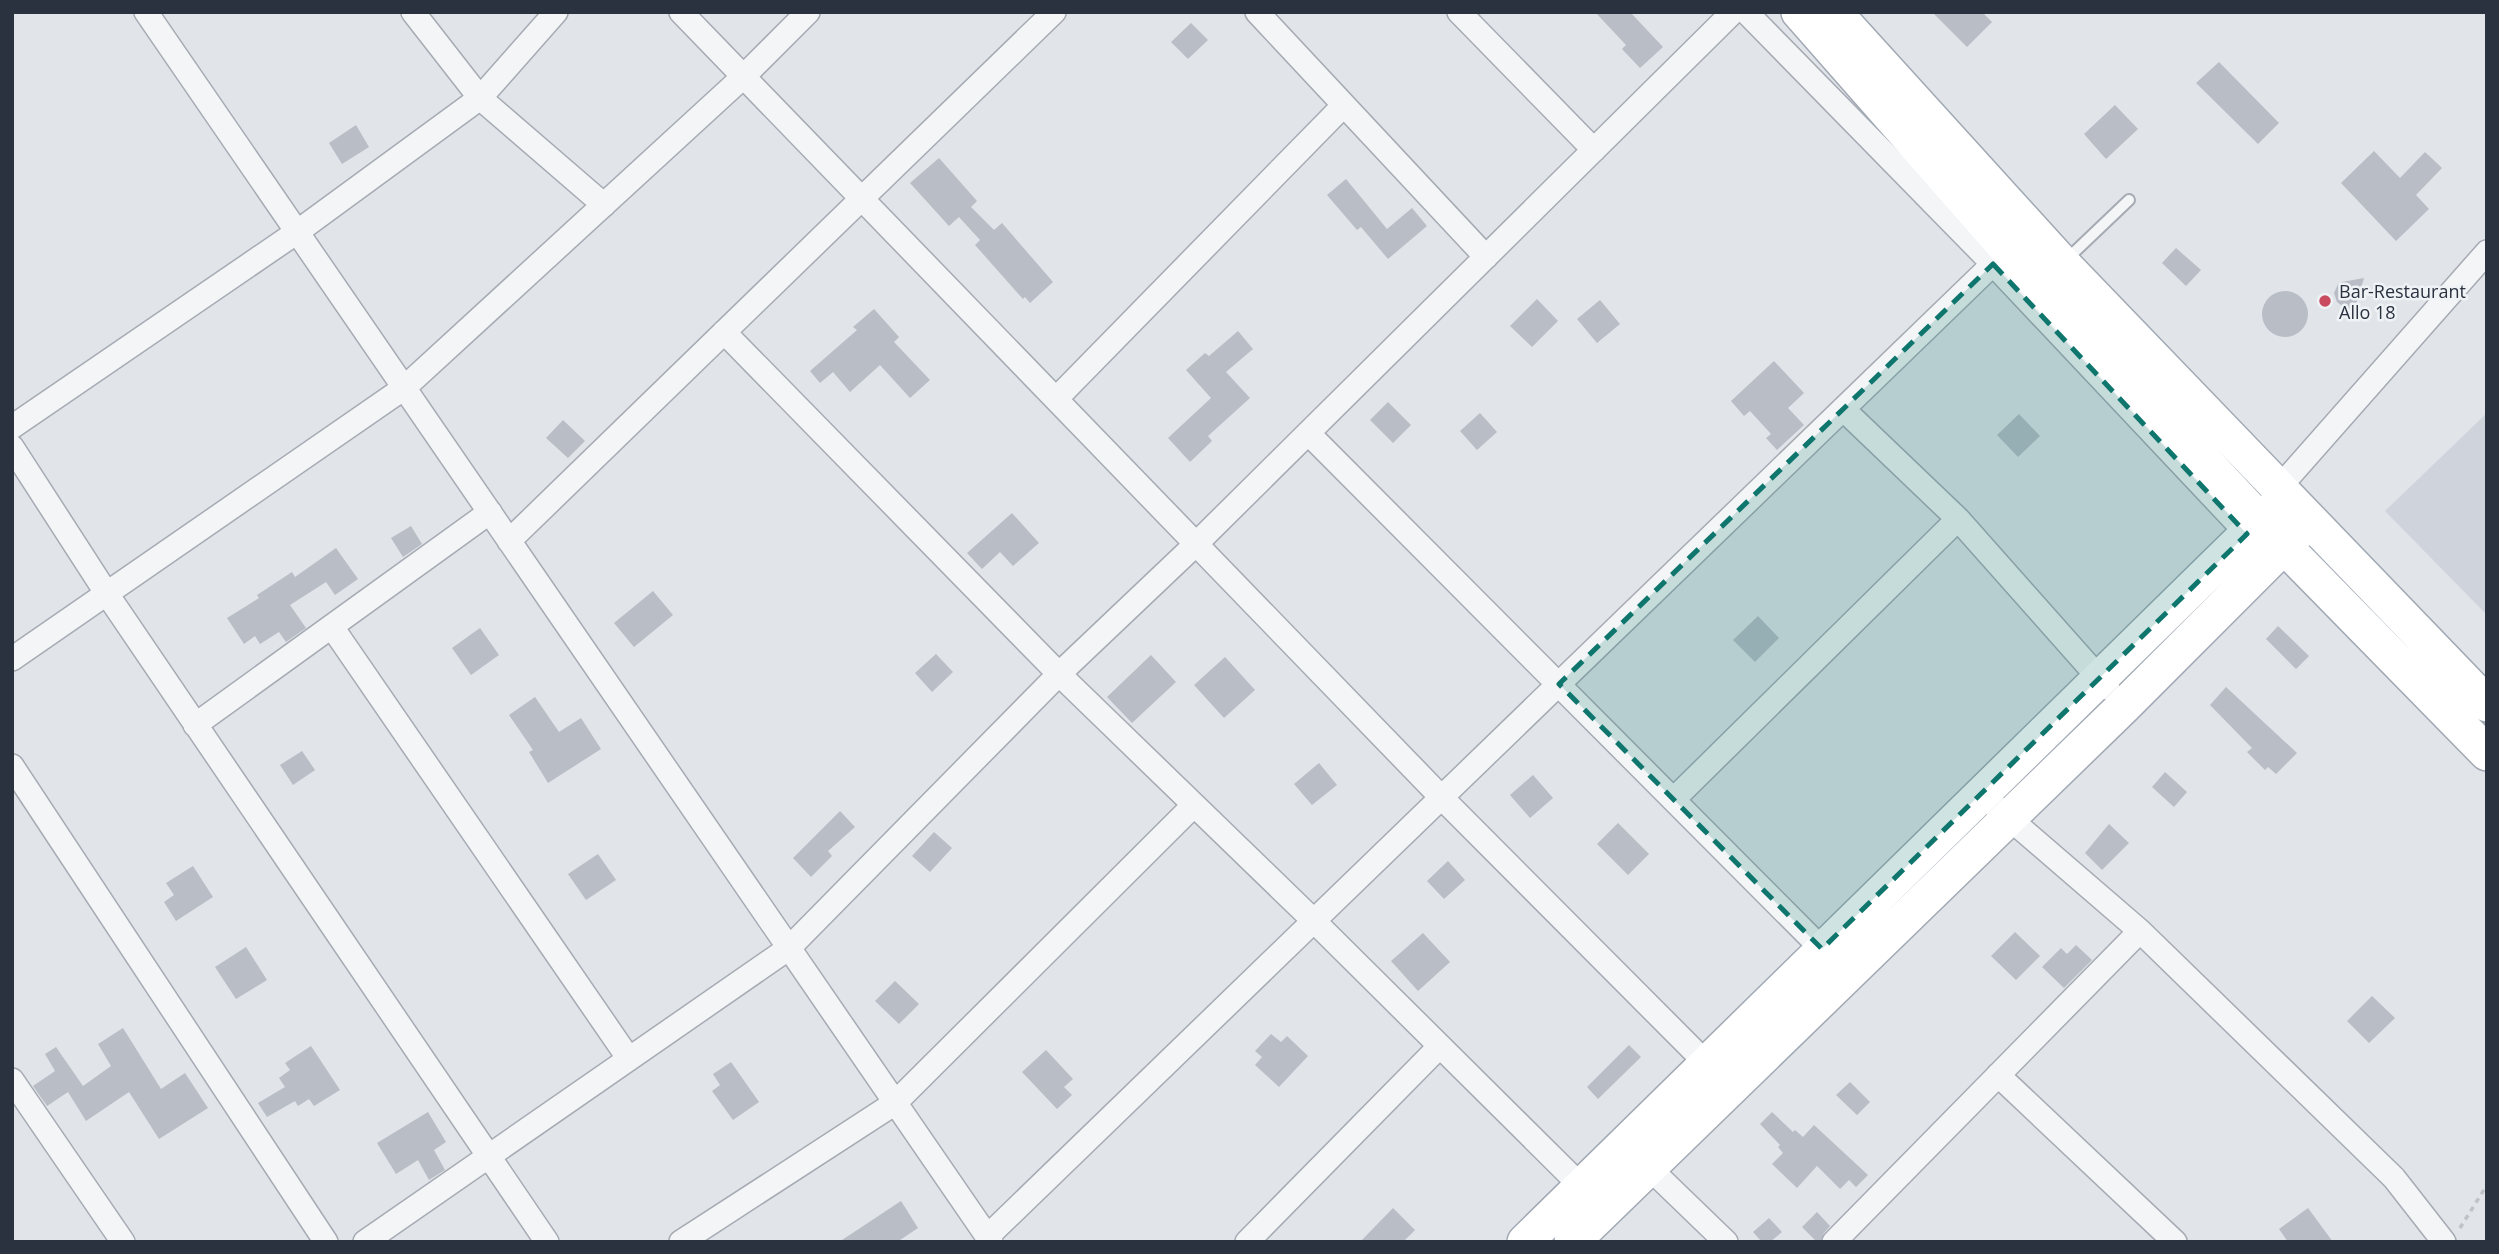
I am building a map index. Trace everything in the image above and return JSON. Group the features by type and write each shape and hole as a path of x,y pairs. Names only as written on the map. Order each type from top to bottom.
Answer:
{"main road":[{"path":"1799,12 2051,274 2282,493 2487,704"},
{"path":"1833,12 2051,274 2254,527 2277,553 2487,753"},
{"path":"1718,1074 1822,949 2254,527 2282,493"},
{"path":"1572,1242 1636,1155 1718,1074 2008,817 2309,522"},
{"path":"1525,1242 1581,1186 1636,1155"}],"street":[{"path":"146,12 989,1239 1993,264"},
{"path":"413,12 480,98 604,205"},
{"path":"12,427 297,232 480,98 556,12"},
{"path":"681,12 1442,798 1718,1074"},
{"path":"12,659 404,388 743,77 808,12"},
{"path":"509,541 1054,12"},
{"path":"1257,12 1486,257"},
{"path":"1459,12 1594,150"},
{"path":"365,1242 789,948 1059,674 1196,544 1733,12"},
{"path":"1746,12 2254,527"},
{"path":"1056,399 1343,105"},
{"path":"2282,493 2487,252"},
{"path":"724,332 1059,674 1314,921 1581,1186"},
{"path":"1843,409 1958,519 2124,706"},
{"path":"1308,433 1822,949"},
{"path":"12,447 195,725 547,1242"},
{"path":"195,725 490,512"},
{"path":"1674,799 1958,519"},
{"path":"332,627 629,1059"},
{"path":"12,766 326,1242"},
{"path":"1981,794 2140,931 2451,1236"},
{"path":"681,1242 895,1103 1194,805"},
{"path":"1834,1242 2140,931"},
{"path":"1247,1242 1440,1046"},
{"path":"1998,1075 2175,1242"},
{"path":"12,1080 123,1242"},
{"path":"1636,1155 1726,1242"}],"lane":[{"path":"2051,274 2129,200"}],"path":[{"path":"2451,1236 2487,1185"}],"highlighted area":[{"path":"1993,264 2247,534 1822,949 1559,684"}],"shaded area":[{"path":"2487,413 2487,615 2385,511"}],"building":[{"path":"1595,12 1630,12 1663,47 1640,68 1622,49 1626,45"},
{"path":"1932,12 1982,12 1992,22 1967,47"},
{"path":"1191,23 1208,40 1188,59 1171,42"},
{"path":"2219,62 2279,123 2258,144 2196,83"},
{"path":"2115,105 2138,129 2106,159 2084,134"},
{"path":"356,125 369,147 342,164 329,143"},
{"path":"2374,151 2400,178 2425,152 2442,168 2416,195 2429,209 2396,241 2341,183"},
{"path":"939,158 977,201 971,207 994,230 1002,223 1053,282 1030,303 1025,297 1023,299 975,245 980,240 959,217 949,226 910,183"},
{"path":"1346,179 1387,229 1412,208 1427,226 1388,259 1361,227 1357,230 1327,195"},
{"path":"2176,248 2201,270 2186,286 2162,263"},
{"path":"2364,278 2353,314 2337,302 2334,293 2342,282"},
{"path":"2285,291 2301,298 2308,314 2301,330 2285,337 2269,330 2262,314 2269,298"},
{"path":"1537,299 1558,321 1532,347 1510,326"},
{"path":"1600,300 1620,324 1597,343 1577,319"},
{"path":"874,309 899,337 894,342 930,380 910,398 880,365 850,392 833,372 820,383 810,371 857,330 853,327"},
{"path":"1238,331 1253,349 1226,372 1250,398 1208,436 1212,441 1190,462 1168,438 1211,398 1186,370 1205,353 1209,356"},
{"path":"1774,361 1804,393 1788,408 1804,425 1777,450 1766,438 1771,434 1750,411 1744,416 1731,401"},
{"path":"1388,402 1411,425 1393,443 1370,420"},
{"path":"1480,413 1497,432 1477,450 1460,431"},
{"path":"2019,414 2040,436 2018,457 1997,435"},
{"path":"563,420 585,441 568,458 546,438"},
{"path":"1012,513 1039,543 1013,566 1000,552 982,569 967,553"},
{"path":"411,526 422,544 403,557 391,538"},
{"path":"336,548 358,579 335,595 326,582 290,605 306,628 286,642 279,632 260,644 255,636 244,644 227,618 259,598 257,595 292,572 295,577"},
{"path":"653,591 673,615 634,647 614,623"},
{"path":"1758,616 1779,638 1755,662 1733,640"},
{"path":"2278,626 2309,656 2296,669 2266,639"},
{"path":"480,628 499,655 471,675 452,648"},
{"path":"936,654 953,672 932,692 915,673"},
{"path":"1151,655 1176,682 1132,723 1107,697"},
{"path":"1225,657 1255,690 1224,718 1194,685"},
{"path":"2226,687 2297,753 2276,774 2268,767 2265,770 2247,752 2252,748 2210,705"},
{"path":"535,697 559,732 581,718 601,749 548,783 529,752 533,750 509,715"},
{"path":"302,751 315,770 293,785 280,765"},
{"path":"1319,763 1337,785 1312,805 1294,784"},
{"path":"2165,772 2187,792 2174,807 2152,787"},
{"path":"1533,775 1553,798 1530,818 1510,795"},
{"path":"840,811 855,827 828,851 832,856 811,877 793,858"},
{"path":"1618,823 1649,854 1628,875 1597,844"},
{"path":"2109,824 2129,843 2102,870 2085,853"},
{"path":"934,832 952,848 930,872 912,856"},
{"path":"598,854 616,880 586,900 568,874"},
{"path":"1448,861 1465,880 1444,899 1427,881"},
{"path":"193,866 213,897 176,921 164,902 174,895 166,883"},
{"path":"2015,932 2040,956 2016,980 1991,956"},
{"path":"1423,933 1450,962 1418,991 1391,961"},
{"path":"2076,945 2092,960 2064,988 2042,967 2061,948 2067,954"},
{"path":"246,947 267,980 236,999 215,967"},
{"path":"895,981 919,1004 899,1024 875,1001"},
{"path":"2372,996 2395,1018 2369,1043 2347,1021"},
{"path":"123,1028 161,1089 185,1073 208,1108 159,1139 129,1092 86,1121 68,1092 47,1106 33,1086 55,1071 45,1054 56,1047 83,1086 111,1066 98,1044"},
{"path":"1271,1034 1281,1042 1287,1036 1308,1056 1279,1087 1255,1065 1262,1057 1255,1051"},
{"path":"1629,1045 1641,1057 1598,1099 1587,1087"},
{"path":"311,1046 340,1090 314,1106 309,1099 298,1106 295,1101 267,1117 258,1103 285,1087 279,1078 290,1070 285,1063"},
{"path":"1046,1050 1073,1079 1064,1087 1072,1095 1057,1109 1022,1072"},
{"path":"731,1062 759,1102 733,1120 712,1091 720,1085 713,1074"},
{"path":"1850,1082 1870,1102 1857,1115 1836,1095"},
{"path":"428,1112 446,1142 434,1150 445,1170 429,1180 418,1160 396,1174 377,1143"},
{"path":"1772,1112 1793,1132 1795,1130 1803,1137 1814,1125 1868,1175 1856,1187 1849,1180 1840,1189 1817,1166 1797,1188 1772,1164 1783,1153 1778,1147 1780,1145 1760,1124"},
{"path":"901,1201 918,1228 897,1242 839,1242"},
{"path":"1393,1208 1415,1230 1403,1242 1360,1242"},
{"path":"2308,1208 2333,1242 2288,1242 2279,1229"},
{"path":"1817,1212 1830,1226 1820,1242 1802,1227"},
{"path":"1769,1218 1782,1232 1770,1242 1762,1242 1753,1232"}],"place":[{"name":"Bar-Restaurant Allo 18","path":"2325,301"}]}
